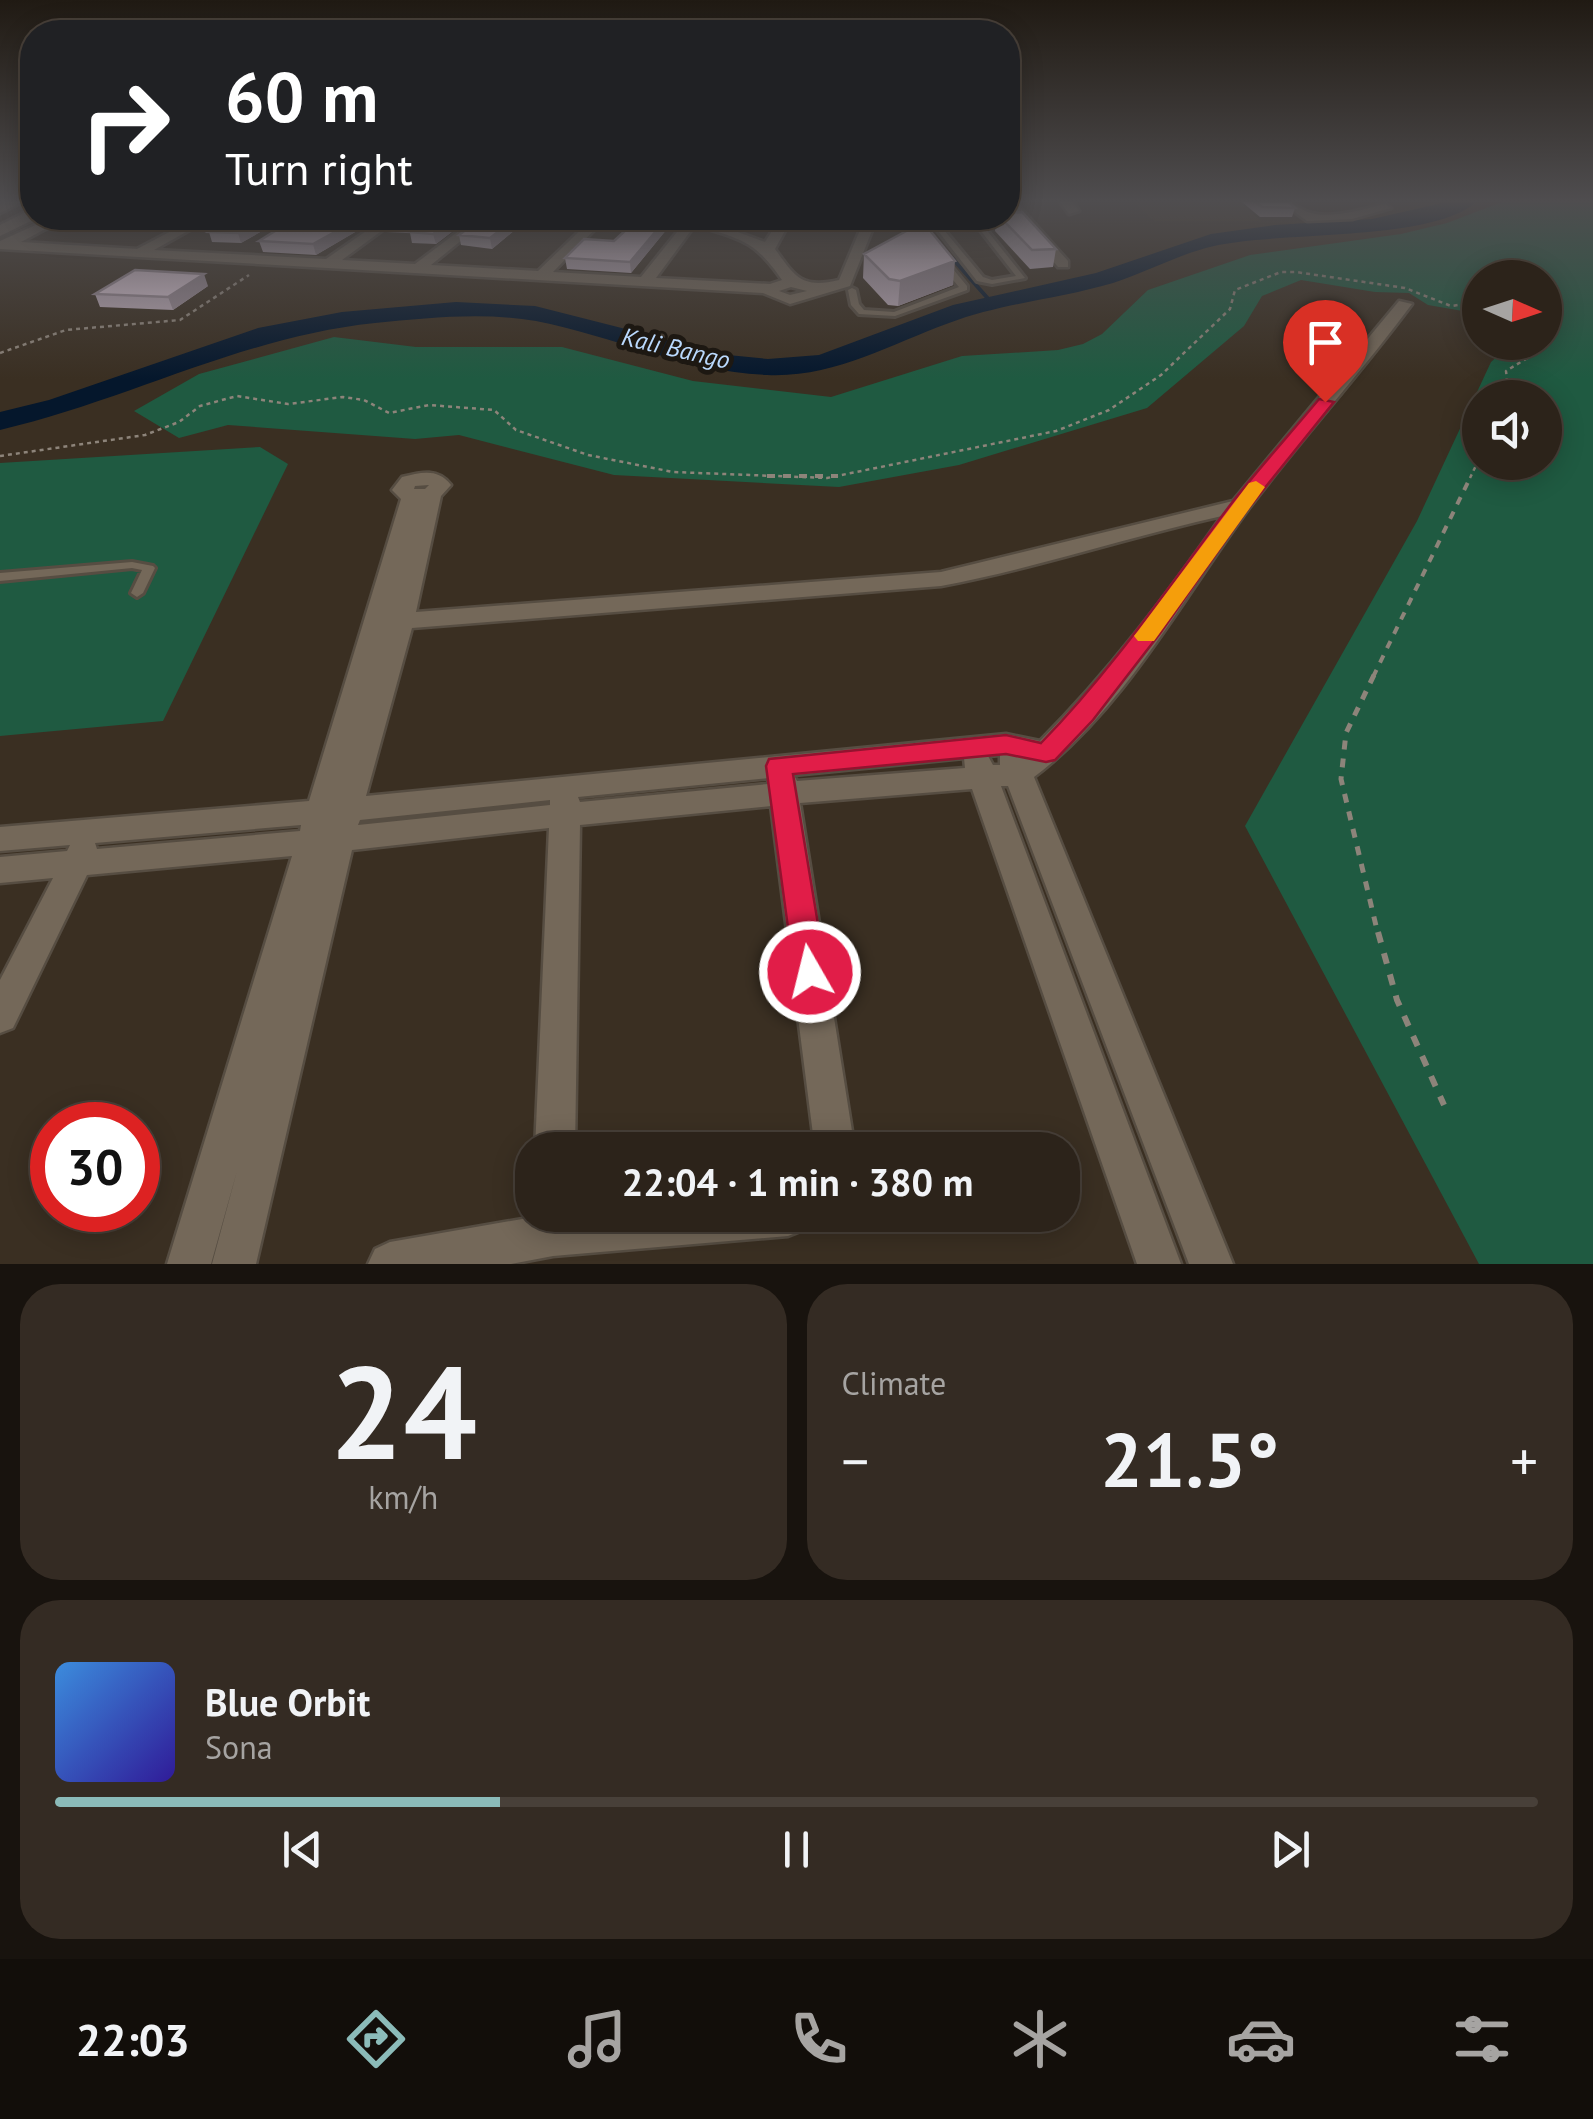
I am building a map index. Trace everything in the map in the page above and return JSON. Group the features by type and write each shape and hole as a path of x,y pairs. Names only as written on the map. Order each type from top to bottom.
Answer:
{"street":[{"path":"105,261 163,270 204,270 222,261"},
{"path":"163,270 178,261"},
{"path":"314,261 772,289 792,283 809,285 817,291"},
{"path":"420,267 428,261"},
{"path":"535,274 546,261"},
{"path":"535,274 550,261"},
{"path":"645,282 660,261"},
{"path":"776,261 792,283"},
{"path":"772,289 772,296 796,300 812,297 817,291 845,283 854,261"},
{"path":"0,870 330,826 565,800 1005,759 1084,714 1240,506 1404,304"},
{"path":"189,1264 330,826 422,495"},
{"path":"389,622 941,579 1240,506"},
{"path":"1005,759 1159,1264"},
{"path":"1005,759 1211,1264"},
{"path":"782,780 832,1132"},
{"path":"556,1132 565,800"},
{"path":"0,839 94,829 330,826"},
{"path":"234,1264 330,826"},
{"path":"0,1016 94,829"},
{"path":"390,1264 524,1232"}],"lane":[{"path":"852,290 855,305 862,312 895,314 964,288 943,261"},
{"path":"966,261 980,279 992,282 1021,278 1008,261"},
{"path":"0,577 132,565 149,568 137,592"}],"path":[{"path":"0,353 66,330 180,320 249,274 204,270"},
{"path":"0,456 96,444 164,430 200,406 237,396 250,395 288,404 343,397 364,400 389,412 429,405 494,410 516,430 551,438 588,455 674,472 827,478 1056,431 1109,410 1161,376 1230,309 1235,290 1281,272 1405,288 1451,306 1462,304"},
{"path":"1507,380 1506,371 1524,360"},
{"path":"1444,1104 1397,1000 1358,862 1341,779 1346,732 1469,480"}],"green space":[{"path":"1233,261 1462,261 1462,311 1428,305 1409,293 1375,292 1301,280 1262,296 1244,326 1147,408 959,465 839,487 614,475 459,435 415,439 228,425 179,438 134,411 199,374 334,337 416,347 562,347 693,381 831,397 962,356 1058,350 1102,334 1148,290"},
{"path":"1562,261 1593,261 1593,1264 1479,1264 1245,826 1417,521 1462,424 1462,480 1562,480 1562,380 1483,380 1491,362 1562,360"},
{"path":"260,447 288,464 163,721 0,736 0,463"}],"building":[{"path":"871,261 955,261 900,281 889,279"},
{"path":"135,270 204,274 168,297 95,294"}],"waterway":[{"path":"955,261 991,302"},
{"name":"Kali Bango","path":"0,421 59,406 258,336 399,313 496,309 574,323 728,363 768,367 819,363 859,352 961,310 1104,278 1149,261"}],"slow traffic":[{"path":"1146,636 1256,487"}],"route":[{"path":"810,972 779,766 1006,744 1046,753 1084,714 1188,582 1240,506 1325,402"}]}
